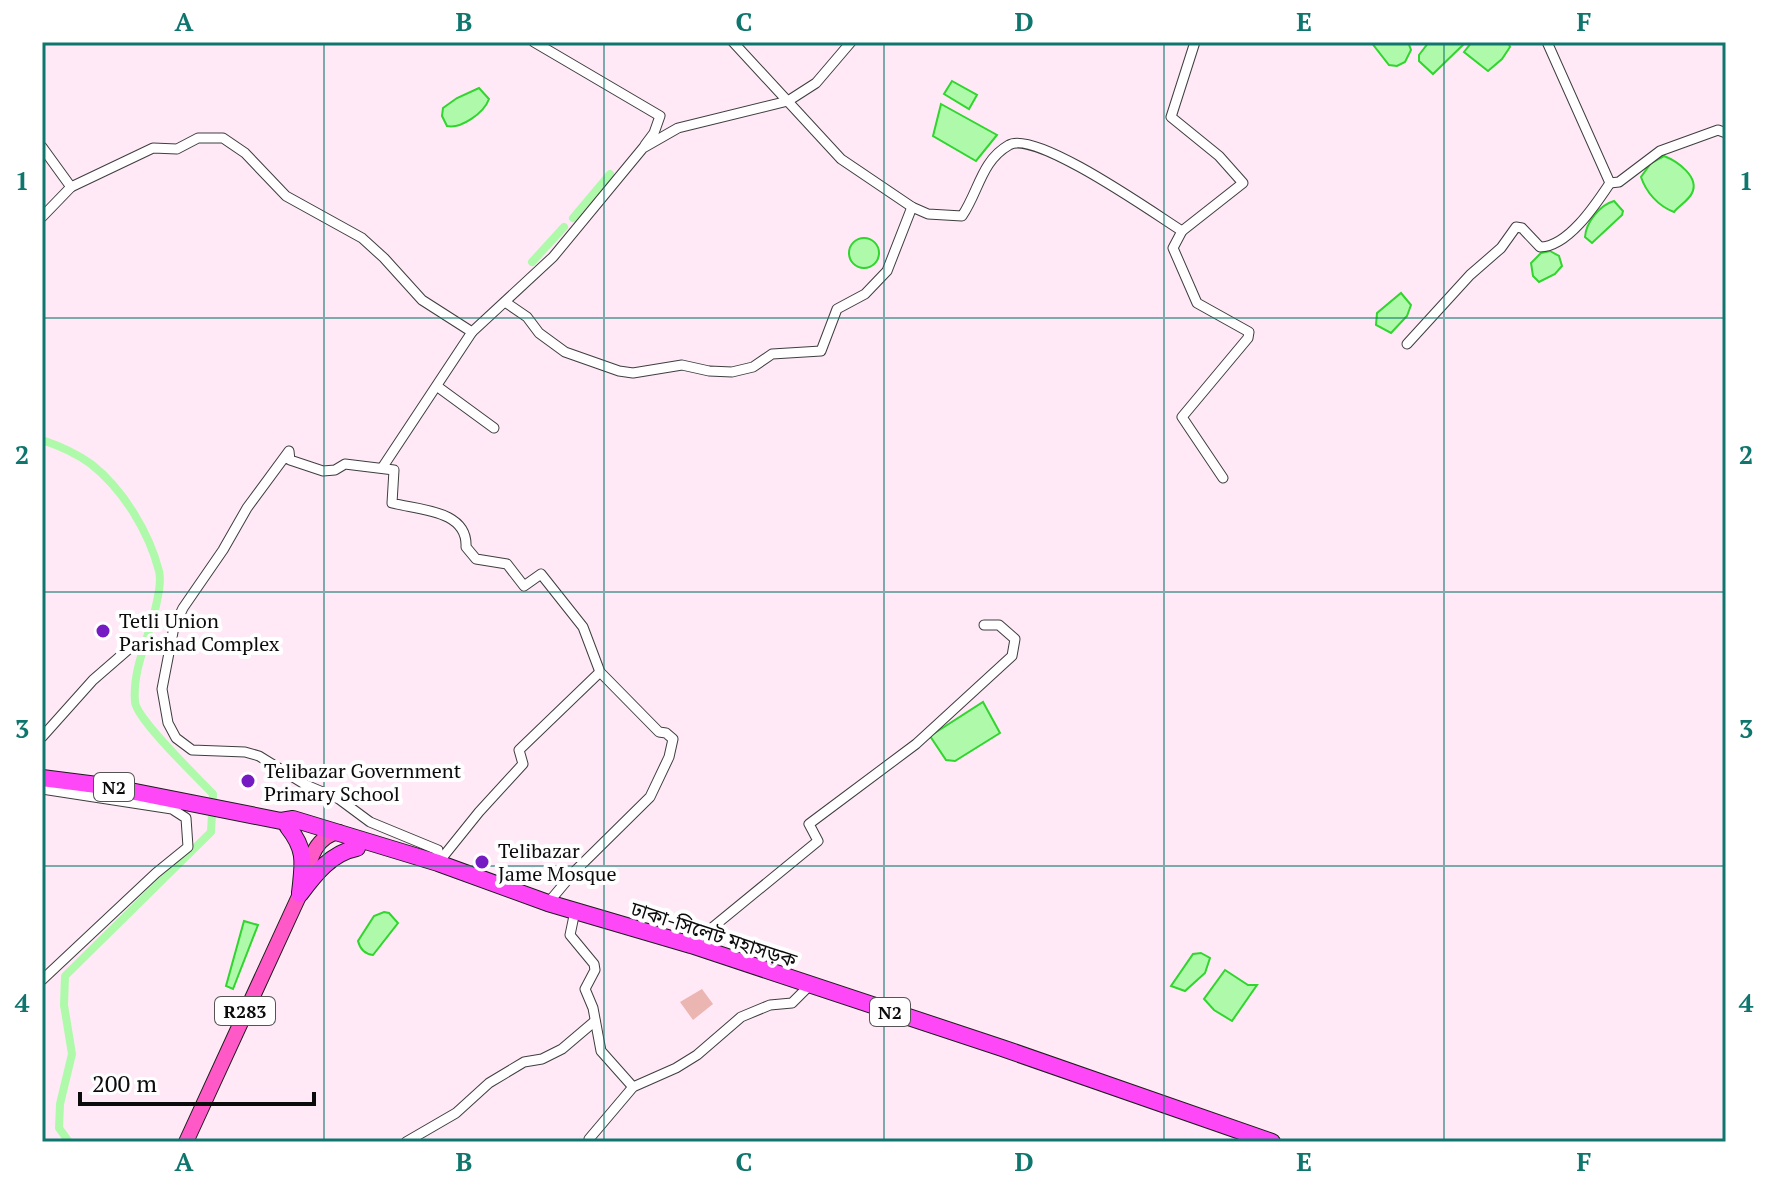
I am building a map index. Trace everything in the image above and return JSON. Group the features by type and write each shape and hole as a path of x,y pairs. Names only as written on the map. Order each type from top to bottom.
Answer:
{"highway":[{"name":"N2","path":"42,778 186,801 278,822"},
{"path":"278,822 327,832 357,848 483,887 506,889"},
{"name":"R283","path":"278,822 300,841 303,888"},
{"name":"ঢাকা-সিলেট মহাসড়ক","path":"327,832 438,863 548,903 691,945 1272,1142"},
{"name":"R283","path":"303,888 332,858 357,848"}],"main road":[{"name":"R283","path":"186,1142 303,888 306,872 327,832"}],"street":[{"path":"382,468 472,332 553,257 654,133 660,116 534,42"},
{"path":"733,42 841,159 912,207 928,214 962,216 983,170 1010,143 1019,142 1058,156 1108,182 1182,231"},
{"path":"643,148 678,128 788,101 816,83 851,42"},
{"path":"1195,42 1171,117 1219,156 1243,183 1182,231 1173,248 1197,303 1249,332 1248,338 1182,417 1223,478"},
{"path":"1547,42 1610,183"},
{"path":"1407,344 1470,275 1501,248 1516,227 1520,226 1540,247 1550,247 1592,210 1610,183 1619,182 1660,151 1718,130 1726,133"},
{"path":"42,217 71,187 153,148 177,149 198,138 223,138 245,153 286,196 362,238 422,300 472,332"},
{"path":"42,147 71,187"},
{"path":"505,302 527,317 539,333 565,352 619,371 633,373 682,365 732,372 753,367 772,354 821,351 837,309 865,294 887,271 912,207"},
{"path":"438,387 494,428"},
{"path":"438,863 438,850 370,822 339,799 306,785 259,756 245,752 192,750 176,738 164,709 162,689 178,618 247,508 289,451 290,460 323,471 335,470 345,464 394,470 392,503 443,513 457,523 466,536 466,547 476,559 507,564 524,586 541,574 583,627 600,672 659,732 673,739 669,757 650,797 610,834 548,903"},
{"path":"691,945 818,841 809,824 916,744 1012,656 1015,639 999,625 984,625"},
{"path":"42,737 93,680 131,647"},
{"path":"438,863 523,764 519,750 600,672"},
{"path":"42,789 172,809 186,818 188,847 42,980"},
{"path":"575,911 570,935 594,964 595,970 585,989 601,1051 633,1087"},
{"path":"590,1142 589,1139 633,1087 697,1055 741,1017 770,1005 792,1003 809,986"},
{"path":"406,1142 456,1113 489,1083 524,1062 542,1059 562,1049 595,1021"}],"shaded area":[{"path":"1371,42 1408,42 1411,50 1405,62 1397,66 1389,65"},
{"path":"1429,42 1466,42 1433,74 1419,61 1419,55"},
{"path":"1472,42 1508,42 1510,47 1488,71 1464,52"},
{"path":"952,81 977,95 969,109 944,94"},
{"path":"479,88 489,99 482,110 465,122 447,126 442,116 443,108"},
{"path":"941,104 997,135 976,161 933,136"},
{"path":"1664,156 1681,166 1693,181 1691,196 1674,212 1653,198 1641,177 1651,163"},
{"path":"1614,201 1623,211 1622,215 1592,243 1585,237 1591,220 1599,210"},
{"path":"864,238 870,239 878,247 878,259 870,267 864,268 858,267 850,259 849,253 850,247 858,239"},
{"path":"1550,251 1559,256 1562,266 1555,274 1539,282 1533,276 1531,263 1541,253"},
{"path":"1401,293 1411,305 1407,316 1391,333 1376,325 1377,313"},
{"path":"983,702 1000,733 955,761 946,760 930,736"},
{"path":"384,912 398,923 373,955 368,954 358,941 374,916"},
{"path":"244,921 258,925 233,989 226,986"},
{"path":"1201,953 1210,958 1205,973 1185,991 1171,986 1193,954"},
{"path":"1225,970 1248,985 1257,985 1232,1021 1214,1010 1204,999"},
{"path":"702,989 713,1004 693,1020 680,1002"}],"waterway":[{"path":"573,218 610,174"},
{"path":"532,262 564,227"},
{"path":"42,440 80,456 103,474 133,512 149,541 159,571 160,586 136,676 135,702 157,735 213,794 211,832 65,976 64,1005 72,1054 60,1104 59,1128 69,1142"}],"place":[{"name":"Tetli Union Parishad Complex","path":"103,631"},
{"name":"Telibazar Government Primary School","path":"248,781"},
{"name":"Telibazar Jame Mosque","path":"482,862"}]}
